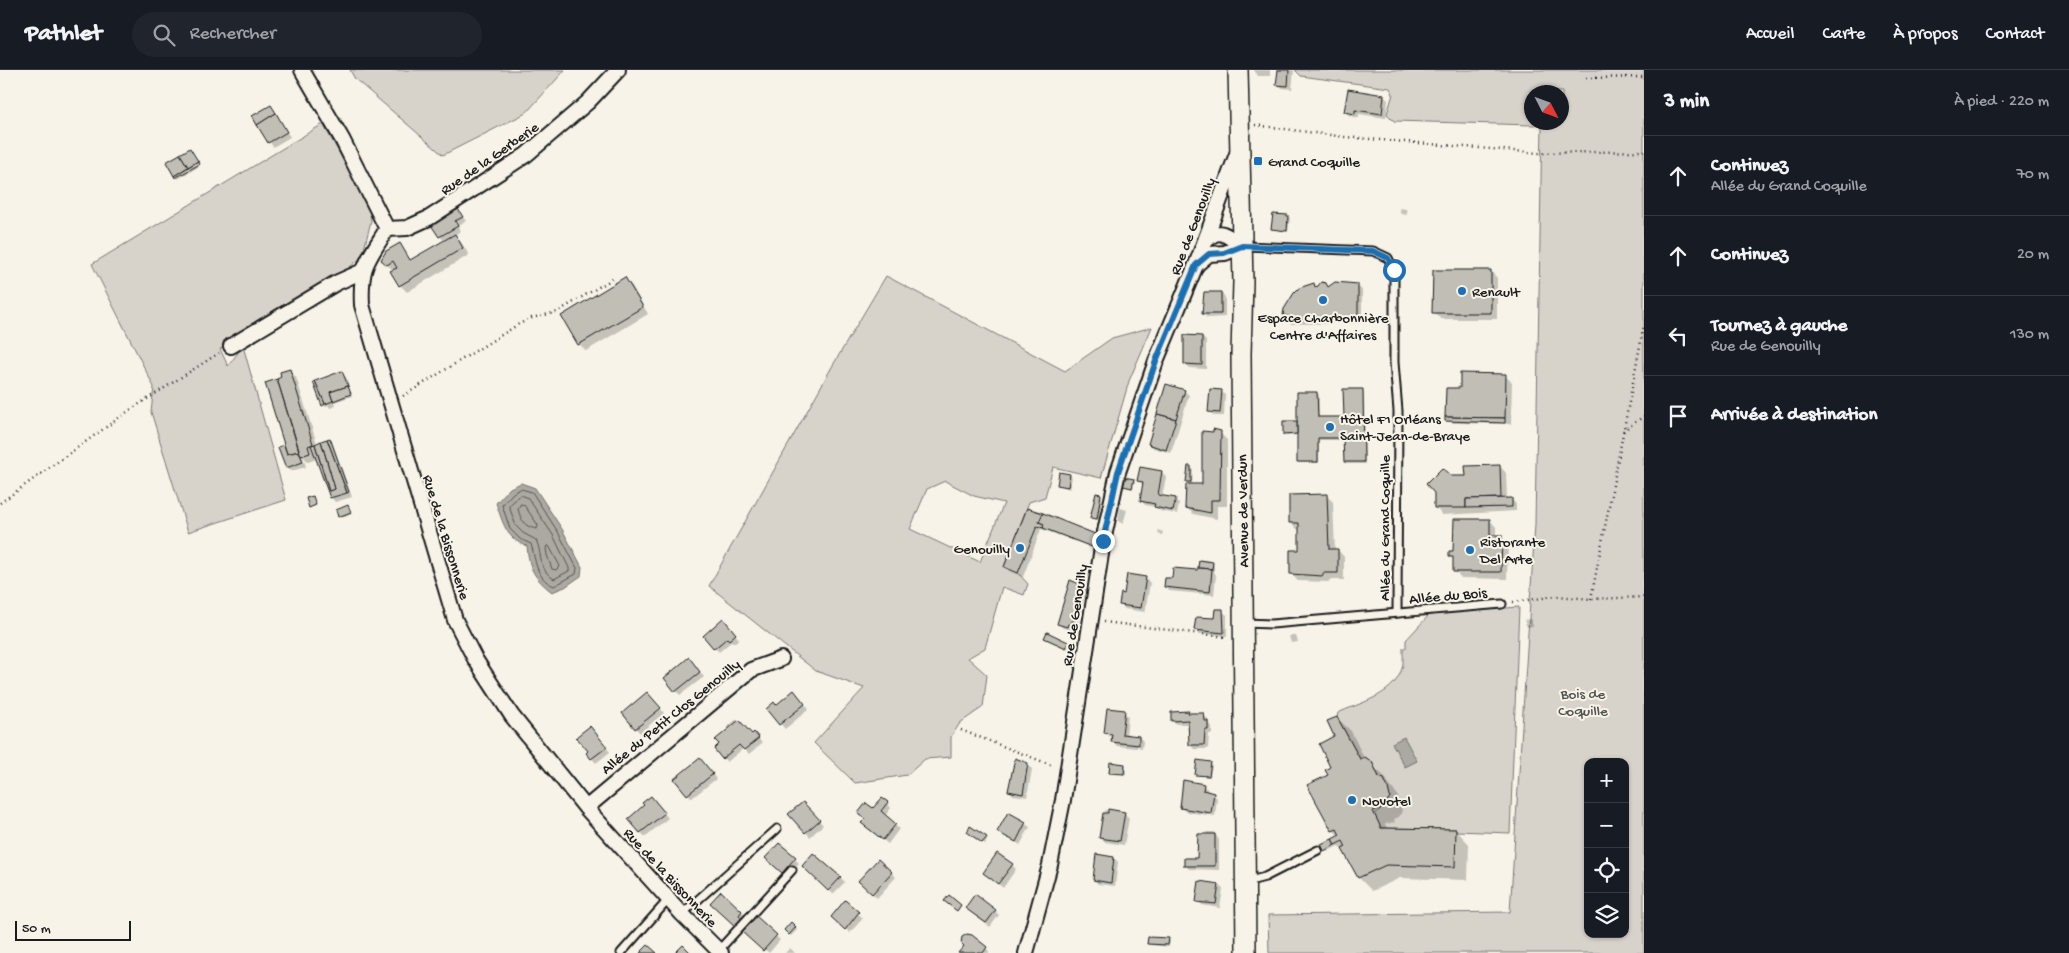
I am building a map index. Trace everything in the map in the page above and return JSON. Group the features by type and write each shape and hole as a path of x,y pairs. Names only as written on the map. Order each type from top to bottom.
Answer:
{"main road":[{"name":"Avenue de Verdun","path":"1238,70 1242,246 1241,354 1246,953"}],"street":[{"path":"302,70 342,139 375,201 387,229"},
{"name":"Rue de la Gerberie","path":"387,229 407,228 429,218 526,155 588,102 618,70"},
{"name":"Rue de Genouilly","path":"1026,953 1050,865 1067,771 1103,541 1118,472 1156,361 1196,265 1239,151"},
{"name":"Rue de la Bissonnerie","path":"387,229 367,260 363,271 361,284 362,305 455,620 475,659 512,716 586,808 668,900 720,952"},
{"path":"1202,246 1213,234 1218,233 1225,234 1242,246"},
{"path":"1196,265 1209,254 1224,253 1242,246"},
{"path":"231,346 336,283 363,271"},
{"name":"Allée du Petit Clos Genouilly","path":"586,808 751,670 781,659"}],"lane":[{"name":"Allée du Grand Coquille","path":"1242,246 1373,251 1388,258 1394,270 1394,362 1398,411 1397,614 1272,624 1244,631"},
{"name":"Allée du Bois","path":"1397,614 1502,604"},
{"path":"682,914 777,829"},
{"path":"1245,882 1265,877 1318,850"},
{"path":"720,952 792,870"},
{"path":"621,953 668,900"}],"path":[{"path":"1586,78 1644,77"},
{"path":"1250,124 1345,137 1539,153 1644,151"},
{"path":"389,399 407,394 519,324 532,318 557,312 614,278"},
{"path":"1591,598 1644,325"},
{"path":"0,504 130,410 231,346"},
{"path":"1623,431 1644,416"},
{"path":"1502,604 1557,596 1591,598 1644,597"},
{"path":"1090,620 1244,631"},
{"path":"961,730 1067,771"}],"green space":[{"path":"350,70 565,70 526,113 443,155 355,79"},
{"name":"Bois de Coquille","path":"1295,70 1644,70 1644,953 1269,953 1268,915 1510,912 1535,525 1542,130 1569,130 1569,85 1524,85 1524,125 1394,121 1387,114 1393,94 1390,88 1301,76"},
{"path":"323,124 369,206 371,221 362,257 334,280 220,349 228,366 243,346 286,500 188,532 151,412 154,387 92,264"},
{"path":"886,276 1065,371 1112,338 1152,327 1129,381 1101,478 1053,467 1045,497 1029,502 1004,567 1018,573 1028,584 1024,595 1002,587 985,648 968,658 987,675 983,707 960,723 951,737 951,757 925,759 907,775 855,783 814,743 864,688 816,671 709,586 833,365","holes":["945,481 974,496 1004,503 980,562 910,529 927,489"]},
{"path":"1519,607 1510,833 1456,831 1456,829 1381,828 1374,814 1387,801 1388,790 1386,783 1384,779 1379,777 1372,762 1365,757 1360,759 1337,717 1338,713 1383,693 1397,680 1402,669 1403,648 1406,648 1406,640 1430,614"}],"water":[{"path":"521,483 535,488 562,529 582,567 581,576 565,587 552,592 541,582 531,567 527,546 514,539 506,529 496,503 510,488"},
{"path":"1404,737 1417,761 1405,767 1392,743"}],"building":[{"path":"1278,70 1289,70 1288,86 1276,85"},
{"path":"1348,89 1384,95 1382,114 1355,110 1355,114 1344,112"},
{"path":"271,105 276,113 257,125 252,116"},
{"path":"276,113 287,132 268,143 257,125"},
{"path":"190,148 198,161 188,167 180,154"},
{"path":"180,154 188,167 174,176 166,162"},
{"path":"198,161 200,164 175,178 174,176"},
{"path":"458,209 463,217 455,221 458,226 439,237 431,225"},
{"path":"1273,214 1288,215 1287,231 1271,229"},
{"path":"455,234 463,248 399,286 390,271 397,268 393,261 387,265 381,260 386,251 400,243 410,260"},
{"name":"Renault","path":"1433,270 1491,270 1491,313 1432,313"},
{"path":"625,277 643,307 578,345 561,316"},
{"name":"Espace Charbonnière Centre d'Affaires","path":"1321,282 1326,283 1328,287 1335,282 1358,284 1358,319 1285,320 1287,316 1283,315 1284,309 1294,293 1299,288 1314,283 1315,287"},
{"path":"1204,292 1221,292 1221,314 1202,314"},
{"path":"1184,335 1202,336 1202,365 1184,364"},
{"path":"290,369 313,444 308,446 310,453 301,456 277,379 281,377 280,372"},
{"path":"342,371 348,386 330,392 333,401 325,404 315,381"},
{"path":"1460,373 1506,374 1505,418 1445,417 1446,388 1460,388"},
{"path":"277,379 299,451 287,454 265,383"},
{"path":"315,381 325,404 322,406 313,382"},
{"path":"1166,384 1185,390 1176,419 1157,414"},
{"path":"348,386 351,394 333,401 330,392"},
{"path":"1210,389 1222,390 1220,413 1208,412"},
{"name":"Hôtel F1 Orléans Saint-Jean-de-Braye","path":"1343,389 1363,389 1364,462 1344,462 1343,438 1318,438 1318,462 1297,462 1297,392 1317,392 1318,417 1344,417"},
{"path":"1157,414 1176,419 1166,450 1148,444"},
{"path":"1445,417 1505,418 1505,423 1445,421"},
{"path":"1283,421 1297,421 1297,434 1283,435"},
{"path":"1213,429 1221,431 1220,500 1211,500 1211,513 1185,508 1186,484 1202,484 1202,431 1213,432"},
{"path":"330,438 349,492 347,493 327,439"},
{"path":"327,439 347,493 330,498 311,445 315,444 329,491 335,489 321,441"},
{"path":"321,441 335,489 329,491 315,444"},
{"path":"284,445 287,454 299,451 303,462 286,468 278,447"},
{"path":"1500,465 1501,498 1466,499 1466,508 1434,508 1434,493 1426,484 1442,468 1451,476 1466,476 1465,466"},
{"path":"1188,466 1191,466 1191,482 1186,482"},
{"path":"1140,467 1162,471 1158,495 1176,498 1173,511 1154,507 1155,504 1140,501 1143,482 1137,481"},
{"path":"1059,472 1070,474 1068,487 1057,485"},
{"path":"1124,477 1134,479 1132,488 1123,486"},
{"path":"1096,493 1101,494 1097,519 1090,518"},
{"path":"1327,494 1329,549 1338,549 1338,573 1323,573 1323,576 1290,574 1290,550 1299,550 1299,523 1289,523 1289,495"},
{"path":"313,496 316,505 309,508 306,498"},
{"path":"1512,498 1512,507 1466,508 1466,499"},
{"path":"348,505 351,512 338,517 336,510"},
{"name":"Genouilly","path":"1027,508 1043,513 1039,522 1044,524 1043,528 1037,526 1018,573 1004,567"},
{"path":"1043,513 1095,534 1092,547 1043,528 1044,524 1039,522"},
{"path":"1454,519 1490,519 1490,535 1502,535 1501,572 1453,572 1453,557 1449,557 1449,551 1453,551"},
{"path":"1199,560 1213,562 1212,569 1198,568"},
{"path":"1173,568 1212,569 1210,592 1164,587 1165,578 1172,578"},
{"path":"1127,574 1146,577 1141,608 1119,605 1121,593 1124,594"},
{"path":"1070,580 1082,585 1073,622 1070,625 1068,624 1067,627 1057,624"},
{"path":"1215,609 1223,609 1224,633 1194,630 1196,617 1214,618"},
{"path":"723,618 736,634 729,640 727,638 714,649 703,636"},
{"path":"1047,632 1068,642 1066,648 1044,638"},
{"path":"689,657 700,672 675,692 664,678"},
{"path":"794,690 805,704 779,725 766,709 774,702 776,705"},
{"path":"647,692 661,708 635,729 622,713"},
{"path":"1107,708 1125,710 1122,734 1139,736 1139,745 1111,742 1112,734 1104,733"},
{"path":"1189,711 1188,713 1204,713 1205,721 1208,721 1204,745 1189,745 1188,720 1171,721 1171,712"},
{"name":"Novotel","path":"1337,717 1360,759 1365,757 1372,762 1379,777 1384,779 1388,788 1390,797 1381,806 1382,808 1373,811 1381,828 1456,829 1455,867 1386,865 1358,878 1342,849 1346,847 1343,841 1335,845 1332,839 1340,835 1337,829 1332,831 1307,785 1328,775 1325,770 1330,767 1319,744 1334,736 1327,721"},
{"path":"739,720 752,734 754,732 759,738 744,750 739,745 722,759 714,749 719,744 715,740"},
{"path":"590,726 607,747 591,759 586,753 588,751 576,737"},
{"path":"700,758 713,774 687,795 674,779"},
{"path":"1015,758 1028,763 1023,794 1008,791"},
{"path":"1197,760 1211,762 1209,776 1195,775"},
{"path":"1110,762 1125,764 1124,774 1109,773"},
{"path":"1183,780 1204,784 1203,790 1214,793 1211,813 1180,808"},
{"path":"651,796 665,813 640,833 628,819"},
{"path":"882,798 888,802 881,811 896,824 883,840 861,823 865,819 858,813 866,803 873,808"},
{"path":"803,802 820,820 805,833 788,814"},
{"path":"1108,809 1125,812 1120,841 1099,838 1103,813 1108,813"},
{"path":"1008,812 1026,822 1016,842 997,832"},
{"path":"970,826 987,837 982,843 967,832"},
{"path":"1198,834 1215,834 1215,866 1184,866 1184,858 1197,858"},
{"path":"1332,839 1335,845 1324,851 1321,844"},
{"path":"779,843 796,857 782,873 765,858"},
{"path":"813,853 841,877 828,891 802,866"},
{"path":"997,853 1013,864 998,884 983,873"},
{"path":"1096,854 1114,857 1111,883 1093,880"},
{"path":"878,859 892,872 872,894 858,881"},
{"path":"1199,881 1219,884 1216,904 1196,902"},
{"path":"721,891 742,911 739,915 742,919 735,926 710,903"},
{"path":"975,894 996,910 986,923 965,908"},
{"path":"949,895 961,905 957,911 944,901"},
{"path":"845,900 859,912 845,930 831,917"},
{"path":"756,916 777,935 763,951 742,932"},
{"path":"791,922 796,927 789,935 784,930"},
{"path":"967,934 972,935 987,947 983,953 958,953 964,946 961,943 962,937"},
{"path":"1148,937 1169,938 1168,945 1147,944"},
{"path":"648,945 657,953 640,953"},
{"path":"683,945 691,953 675,953"}],"place":[{"name":"Grand Coquille","path":"1258,161"},
{"name":"Renault","path":"1462,291"},
{"name":"Espace Charbonnière Centre d'Affaires","path":"1323,300"},
{"name":"Hôtel F1 Orléans Saint-Jean-de-Braye","path":"1330,427"},
{"name":"Genouilly","path":"1020,548"},
{"name":"Ristorante Del Arte","path":"1470,550"},
{"name":"Novotel","path":"1352,800"}],"route":[{"path":"1103,541 1118,472 1156,361 1196,265 1209,254 1216,252 1224,253 1242,246 1373,251 1388,258 1394,270"}]}
